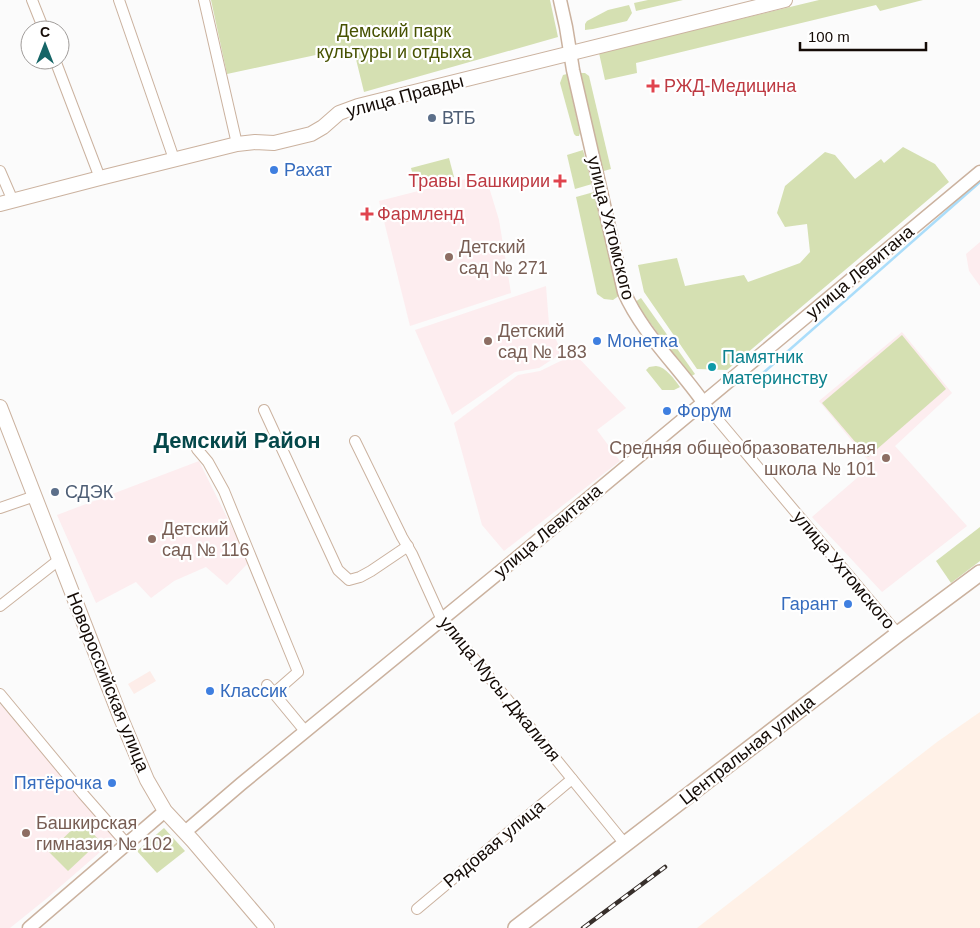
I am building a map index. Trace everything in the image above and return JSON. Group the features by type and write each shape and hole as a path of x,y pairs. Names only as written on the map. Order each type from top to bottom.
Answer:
{"main road":[{"name":"улица Правды","path":"6,203 237,144 255,142 274,143 304,136 318,130 339,113 358,106 785,0"},
{"name":"Новороссийская улица","path":"0,407 120,716 147,780 165,811 186,832 267,928"},
{"name":"Центральная улица","path":"516,928 980,573"}],"street":[{"path":"32,0 40,20"},
{"path":"119,0 174,159"},
{"path":"204,0 237,144"},
{"name":"улица Ухтомского","path":"560,0 575,78 624,292 629,304 662,352 898,634"},
{"path":"59,70 100,178"},
{"path":"0,171 6,203"},
{"name":"улица Левитана","path":"186,832 241,784 393,660 441,618 507,566 980,172"},
{"path":"264,410 338,570 349,580 360,577 408,546"},
{"name":"улица Мусы Джалиля","path":"355,441 408,546 441,618 625,844"},
{"path":"197,449 208,462 224,491 298,672 270,689 305,731"},
{"path":"0,508 35,496"},
{"path":"0,606 60,559"},
{"path":"0,694 126,843"},
{"name":"Рядовая улица","path":"417,909 572,779"},
{"path":"29,928 165,811"}],"shaded area":[{"name":"Детский сад № 271","path":"485,174 499,220 511,293 410,326 379,201"},
{"path":"980,242 980,286 969,271 966,254"},
{"name":"Детский сад № 183","path":"546,286 549,324 562,353 539,368 515,372 452,415 415,330"},
{"name":"Средняя общеобразовательная школа № 101","path":"902,332 952,393 895,446 967,526 882,592 812,517 872,465 819,401"},
{"path":"575,354 626,408 597,430 620,461 504,551 482,525 454,423 518,375 540,371"},
{"name":"Детский сад № 116","path":"199,461 249,562 227,585 206,567 174,581 151,598 136,582 96,603 57,515"},
{"path":"150,671 156,681 134,694 128,684"},
{"path":"0,704 115,839 10,928 0,928"},
{"path":"980,712 980,928 697,928 937,742"}],"green space":[{"name":"Демский парк культуры и отдыха","path":"211,0 550,0 558,37 364,92 353,47 227,74"},
{"path":"648,0 683,0 636,11 634,3"},
{"path":"819,0 923,0 880,11 876,5 636,63 637,73 605,80 599,53"},
{"path":"629,5 632,13 627,21 585,30 587,21 608,10"},
{"path":"577,73 585,73 589,76 611,169 600,172"},
{"path":"567,74 580,133 579,136 574,134 560,83 563,75"},
{"path":"903,147 935,164 949,182 727,370 697,369 644,292 638,265 677,258 685,286 744,275 748,282 800,263 810,252 807,224 785,227 777,213 785,186 825,152 835,155 855,179 881,159 884,163"},
{"path":"583,150 592,184 575,189 567,155"},
{"path":"449,158 454,177 416,187 411,168"},
{"path":"594,192 620,295 613,300 604,299 597,294 576,197"},
{"path":"641,298 695,374 690,377 635,302"},
{"path":"902,335 946,389 868,457 822,403"},
{"path":"656,366 666,371 680,387 674,390 662,390 646,370 649,367"},
{"path":"980,527 980,561 951,583 936,561"},
{"path":"81,821 100,841 68,871 49,852"},
{"path":"164,828 185,851 157,873 137,851"}],"waterway":[{"path":"762,374 980,182"}],"railway":[{"path":"583,928 665,867"}],"place":[{"name":"РЖД-Медицина","path":"653,86"},
{"name":"ВТБ","path":"432,118"},
{"name":"Рахат","path":"274,170"},
{"name":"Травы Башкирии","path":"560,181"},
{"name":"Фармленд","path":"367,214"},
{"name":"Детский сад № 271","path":"449,257"},
{"name":"Детский сад № 183","path":"488,341"},
{"name":"Монетка","path":"597,341"},
{"name":"Памятник материнству","path":"712,367"},
{"name":"Форум","path":"667,411"},
{"name":"Средняя общеобразовательная школа № 101","path":"886,458"},
{"name":"СДЭК","path":"55,492"},
{"name":"Детский сад № 116","path":"152,539"},
{"name":"Гарант","path":"848,604"},
{"name":"Классик","path":"210,691"},
{"name":"Пятёрочка","path":"112,783"},
{"name":"Башкирская гимназия № 102","path":"26,833"}],"district":[{"name":"Демский Район","path":"237,440"}]}
